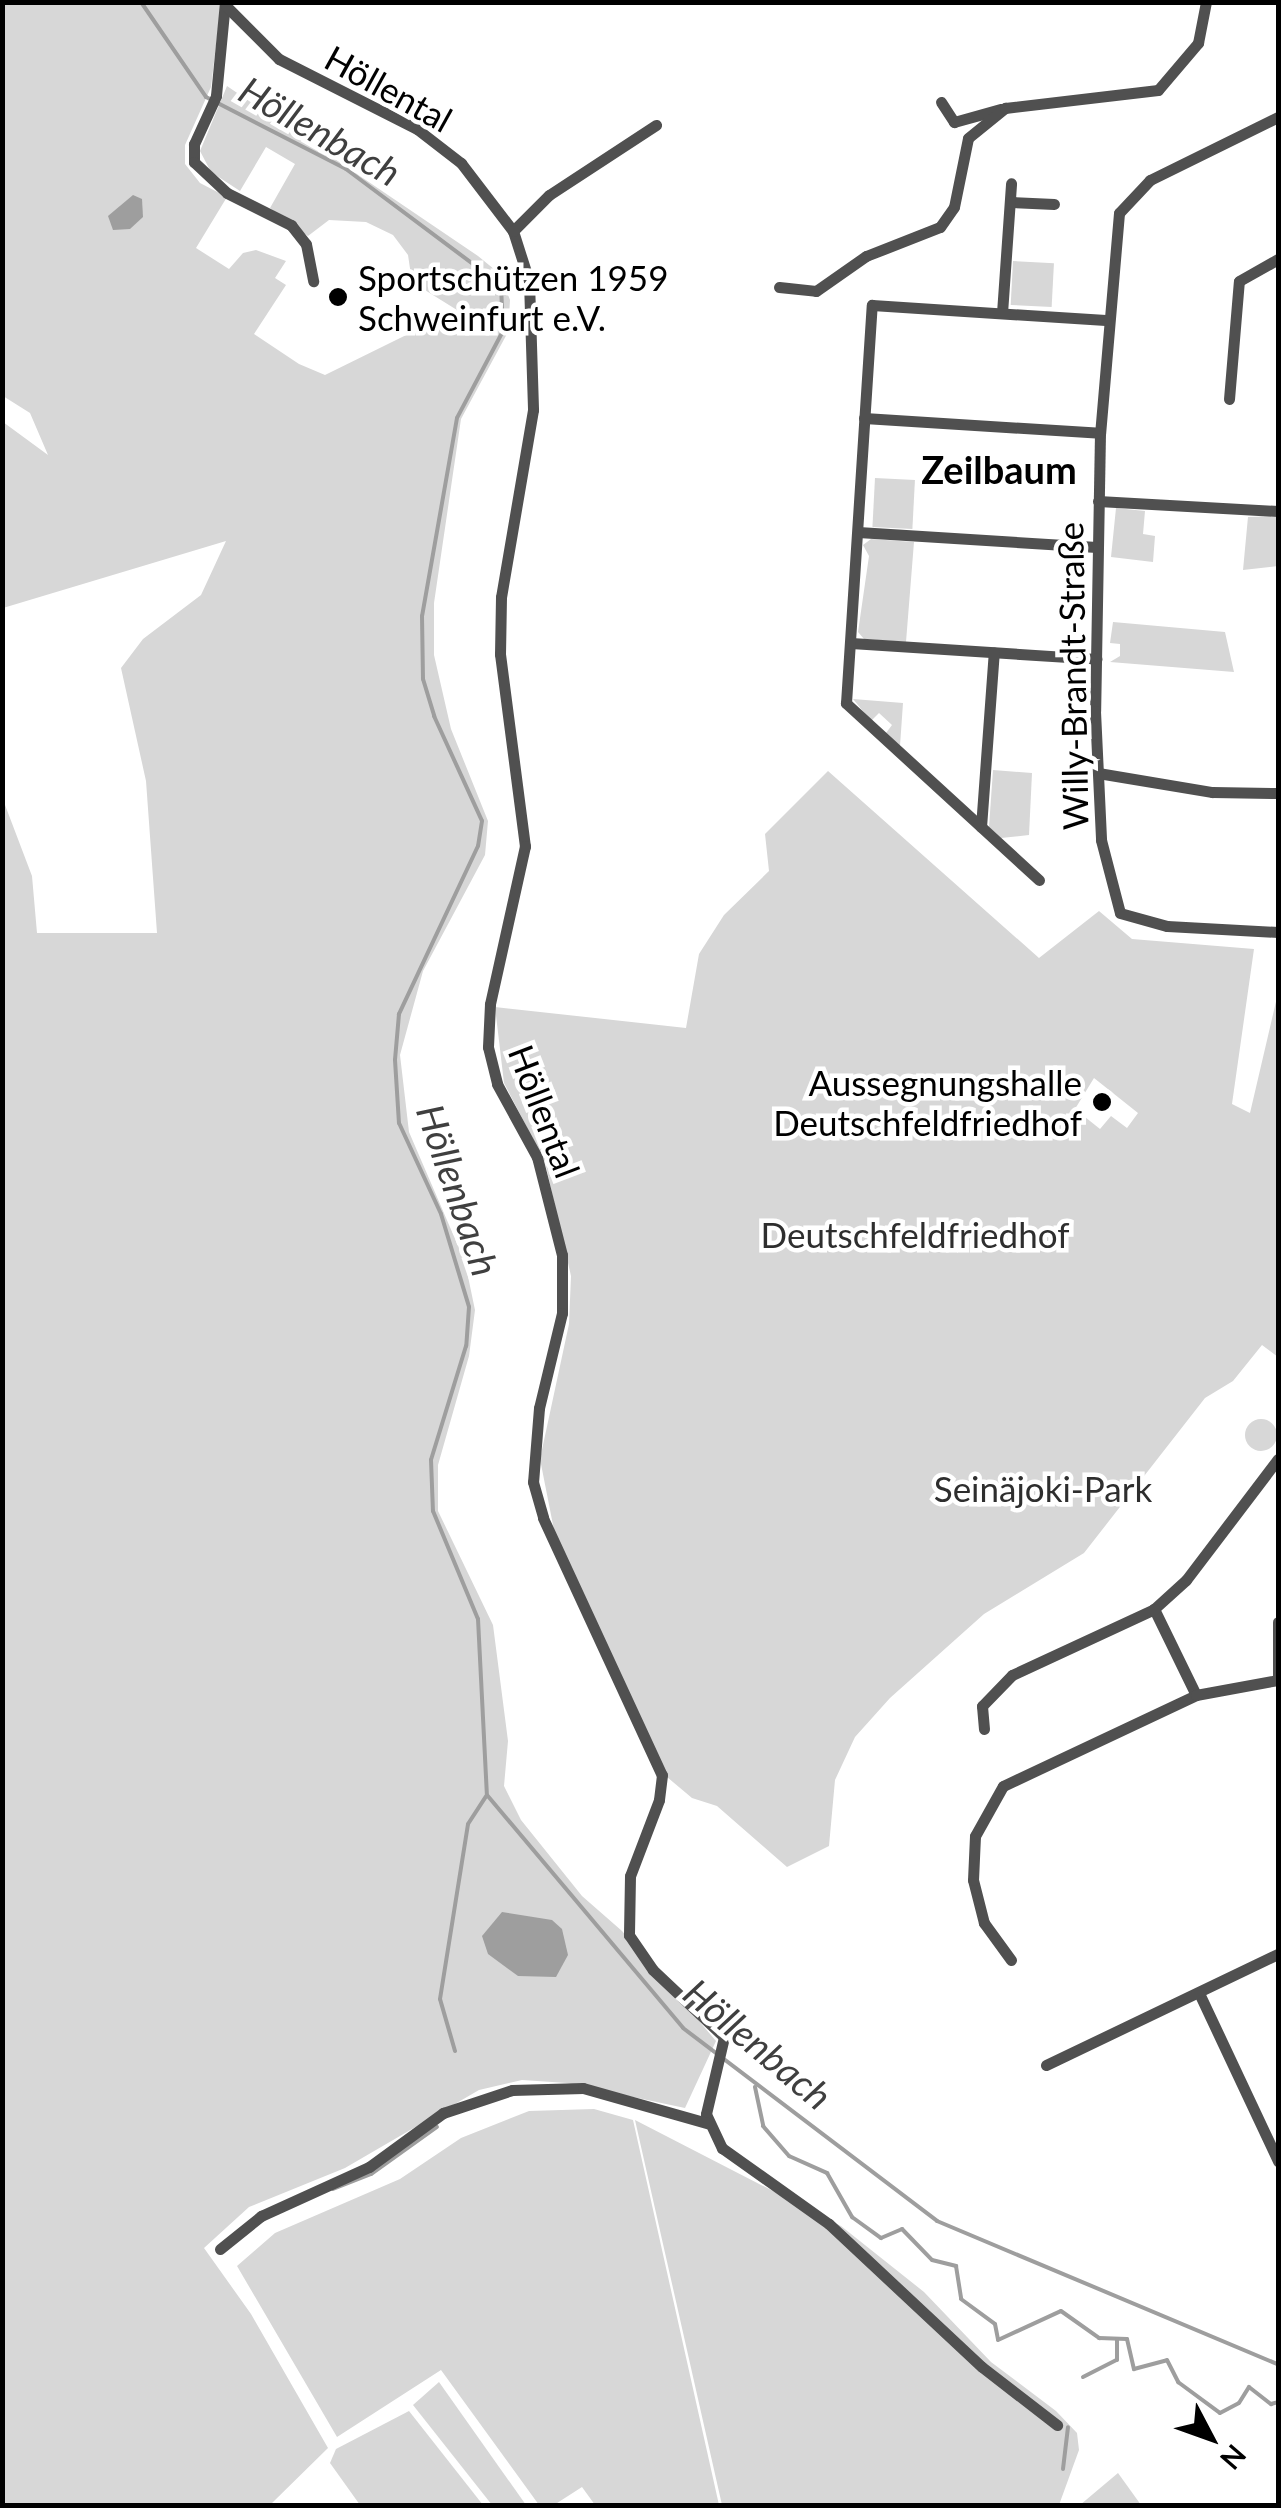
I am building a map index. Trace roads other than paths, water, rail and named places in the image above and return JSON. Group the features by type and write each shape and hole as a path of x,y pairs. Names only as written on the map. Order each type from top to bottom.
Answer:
{"street":[{"path":"942,102 954,122 1005,108 1158,90 1198,44 1206,2"},
{"name":"Höllental","path":"225,4 216,96 194,144 199,170 227,193 291,224 306,244 313,281"},
{"name":"Höllental","path":"225,4 278,59 444,148 482,184 512,231 529,281 536,365 531,434 500,597 500,654 525,846 490,1004 488,1047 498,1084 537,1157 562,1255 562,1313 539,1408 533,1482 543,1518 662,1775 659,1800 630,1876 629,1935 653,1970 724,2037 715,2066 707,2124"},
{"path":"779,287 816,291 866,256 940,227 954,207 968,138 1005,108"},
{"name":"Willy-Brandt-Straße","path":"1278,117 1150,180 1124,200 1106,320 1096,659 1101,840 1115,907 1130,919 1168,926 1278,932"},
{"path":"512,231 548,195 656,126"},
{"path":"1002,314 1012,184"},
{"path":"1010,202 1054,204"},
{"path":"1230,399 1239,280 1278,258"},
{"path":"1039,880 846,703 872,304 1106,320"},
{"path":"864,418 1100,433"},
{"path":"1098,501 1278,511"},
{"path":"858,532 1097,547"},
{"path":"850,642 1096,659"},
{"path":"981,827 994,652"},
{"path":"1098,773 1212,792 1278,792"},
{"path":"984,1728 982,1706 1012,1675 1154,1609 1201,1562 1278,1459"},
{"path":"1154,1609 1196,1695"},
{"path":"1011,1960 984,1923 973,1880 975,1836 992,1799 1015,1776 1196,1695 1278,1679 1278,1622"},
{"path":"1046,2065 1278,1954"},
{"path":"1199,1993 1278,2161"},
{"path":"220,2249 260,2216 369,2167 444,2113 512,2090 583,2088 707,2124 741,2164 829,2224 924,2306 982,2367 1057,2425"}],"waterway":[{"name":"Höllenbach","path":"141,2 206,97 346,169 501,285 503,331 457,418 422,616 423,679 434,716 482,821 478,846 399,1014 395,1060 399,1123 441,1214 469,1307 466,1346 431,1460 433,1511 478,1619 487,1795 683,2028 937,2221 1278,2364"},
{"path":"455,2051 440,1999 468,1824 486,1796"},
{"path":"755,2087 763,2126 789,2156 827,2173 852,2217 881,2238 902,2229 932,2260 956,2266 961,2299 995,2324 998,2340 1061,2311 1099,2338 1127,2339 1134,2369 1167,2360 1178,2382 1220,2413 1239,2403 1249,2387 1271,2404 1278,2402"},
{"path":"333,2189 371,2174 437,2127"},
{"path":"1083,2377 1117,2360 1117,2339"},
{"path":"1063,2469 1068,2427"}],"place":[{"name":"Sportschützen 1959 Schweinfurt e.V.","path":"338,297"},
{"name":"Aussegnungshalle Deutschfeldfriedhof","path":"1102,1102"}],"district":[{"name":"Zeilbaum","path":"999,470"}],"park label":[{"name":"Deutschfeldfriedhof","path":"915,1234"},
{"name":"Seinäjoki-Park","path":"1043,1488"}]}
